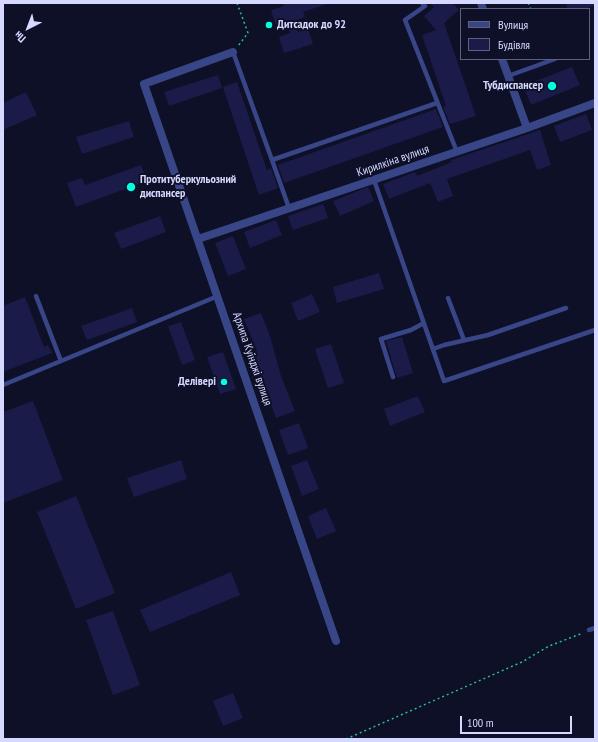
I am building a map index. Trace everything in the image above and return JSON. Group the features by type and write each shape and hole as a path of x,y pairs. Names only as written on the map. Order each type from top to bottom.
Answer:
{"street":[{"name":"Архипа Куїнджі вулиця","path":"233,52 144,84 336,641"},
{"path":"502,60 527,128"},
{"name":"Кирилкіна вулиця","path":"198,239 457,152 595,103"}],"lane":[{"path":"422,3 425,6 404,20 457,152"},
{"path":"233,52 289,208"},
{"path":"508,76 552,60"},
{"path":"272,160 437,103"},
{"path":"374,180 444,380 595,330"},
{"path":"36,296 61,361"},
{"path":"3,385 218,296"},
{"path":"448,298 464,340"},
{"path":"433,349 444,344 488,335 566,308"},
{"path":"393,377 381,339 411,330 424,323"},
{"path":"589,630 595,628"}],"path":[{"path":"233,52 248,33 237,3"},
{"path":"346,739 522,662 549,646 589,630"}],"building":[{"path":"283,3 327,4 303,12 305,17 294,21 298,32 308,28 313,44 284,53 279,37 290,33 286,22 276,26 271,10 284,6"},
{"path":"430,3 453,3 459,10 444,23 476,116 450,124 443,107 446,106 422,35 436,30 424,16 434,7"},
{"path":"566,3 595,3 595,5 588,8 568,8"},
{"name":"Тубдиспансер","path":"572,67 580,85 531,105 523,86"},
{"path":"218,75 222,88 169,106 164,92"},
{"path":"237,82 267,170 271,168 278,188 259,195 223,87"},
{"path":"26,92 37,115 3,130 3,103"},
{"path":"436,109 443,127 284,183 278,165"},
{"path":"586,114 592,130 560,142 554,126"},
{"path":"129,121 134,137 82,154 76,137"},
{"path":"540,130 551,165 537,170 530,150 447,179 453,196 438,202 430,183 389,199 383,184 415,172 417,176 452,162 451,160"},
{"path":"141,165 147,181 76,207 67,183 82,178 85,185"},
{"path":"368,187 374,201 340,216 333,201"},
{"path":"323,204 328,218 293,230 288,216"},
{"path":"160,216 166,232 121,249 114,233"},
{"path":"276,220 282,235 250,248 244,232"},
{"path":"233,236 246,269 228,276 215,243"},
{"path":"379,273 384,289 337,303 333,287"},
{"path":"312,294 320,312 298,321 291,303"},
{"path":"25,297 44,347 48,345 52,353 3,372 3,306"},
{"path":"132,308 137,322 87,340 81,326"},
{"path":"261,313 270,336 281,376 295,411 276,418 253,352 257,351 244,319"},
{"path":"181,322 195,360 182,365 168,326"},
{"path":"402,337 413,373 397,378 386,341"},
{"path":"331,344 344,383 328,388 315,349"},
{"path":"223,352 236,389 220,394 207,357"},
{"path":"418,396 425,412 390,426 384,409"},
{"path":"33,401 63,480 3,503 3,412"},
{"path":"299,423 308,448 288,455 279,430"},
{"path":"181,460 187,479 134,497 127,478"},
{"path":"307,460 319,489 302,496 291,466"},
{"path":"76,496 115,593 76,609 37,512"},
{"path":"326,508 336,531 317,539 308,516"},
{"path":"231,572 240,595 150,632 140,610"},
{"path":"113,611 140,685 113,695 86,620"},
{"path":"233,693 243,718 223,726 213,701"}],"place":[{"name":"Дитсадок до 92","path":"269,25"},
{"name":"Тубдиспансер","path":"552,86"},
{"name":"Протитуберкульозний диспансер","path":"131,187"},
{"name":"Делівері","path":"224,382"}]}
